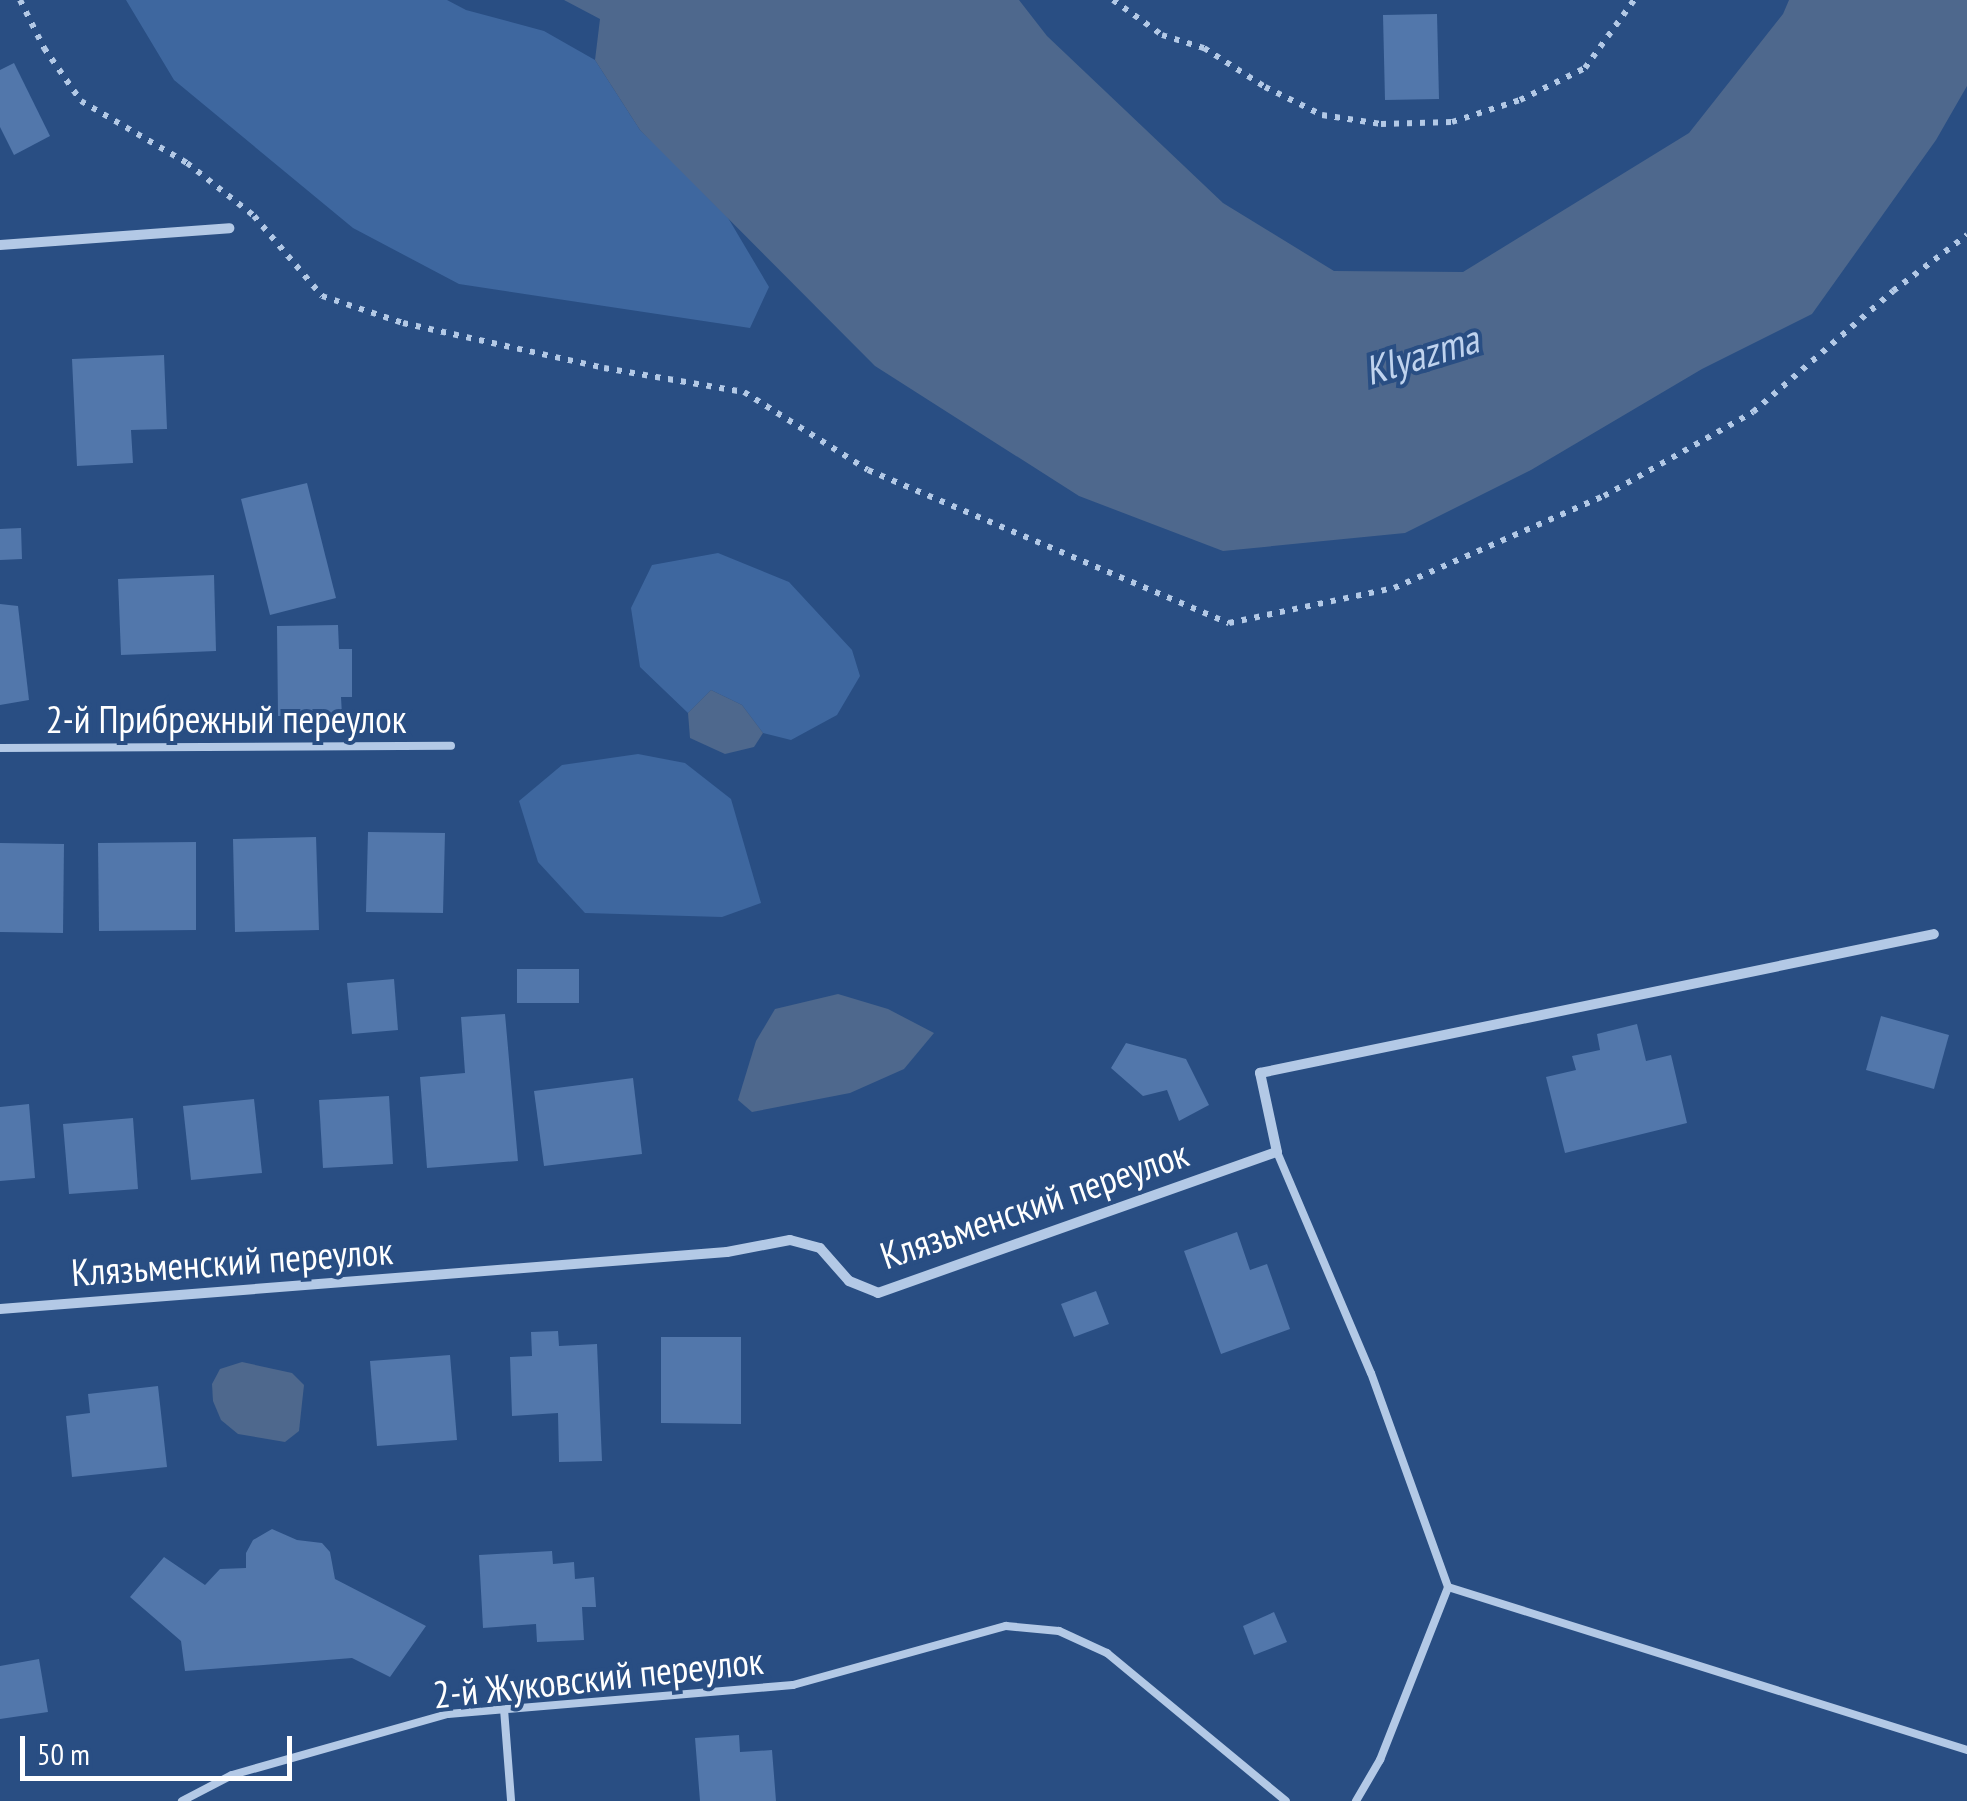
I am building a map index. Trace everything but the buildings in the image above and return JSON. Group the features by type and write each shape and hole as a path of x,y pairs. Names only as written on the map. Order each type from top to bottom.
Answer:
{"street":[{"path":"0,244 229,228"},
{"path":"1277,1152 1260,1073 1934,934"},
{"name":"Клязьменский переулок","path":"0,1309 726,1252 790,1240 820,1248 849,1280 878,1293 1277,1152"}],"lane":[{"name":"2-й Прибрежный переулок","path":"0,748 451,746"},
{"path":"1277,1152 1371,1373 1448,1587 1380,1760 1356,1801"},
{"path":"1448,1587 1967,1750"},
{"name":"2-й Жуковский переулок","path":"182,1801 232,1775 448,1714 794,1685 1006,1626 1058,1631 1107,1653 1286,1801"},
{"path":"504,1710 511,1801"}],"path":[{"path":"20,0 44,48 82,101 187,163 240,206 322,296 403,323 604,368 744,392 868,470 1229,623 1394,588 1604,496 1752,412 1893,291 1967,235"},
{"path":"1113,0 1162,35 1204,48 1265,87 1322,115 1381,124 1452,122 1520,100 1585,68 1634,0"}],"shaded area":[{"path":"126,0 447,0 466,10 544,31 595,60 640,130 721,206 769,287 750,328 459,284 353,228 174,80"},
{"path":"718,553 789,582 852,650 860,676 837,715 791,740 763,733 742,705 711,690 688,713 640,667 631,608 652,565"},
{"path":"638,754 685,763 731,799 761,903 722,917 585,913 538,862 519,801 562,765"}],"water":[{"name":"Klyazma","path":"564,0 1019,0 1047,36 1223,203 1334,271 1463,272 1689,133 1783,14 1789,0 1967,0 1967,86 1936,140 1812,314 1702,369 1531,470 1405,533 1223,551 1079,496 875,366 640,130 595,60 600,19"},
{"path":"711,690 742,705 763,733 754,747 725,754 690,738 688,713"},
{"path":"838,994 888,1009 934,1033 904,1069 850,1093 752,1112 738,1100 756,1041 775,1009"},
{"path":"242,1362 292,1373 304,1385 299,1431 285,1442 238,1434 221,1420 213,1401 212,1384 220,1369"}]}
